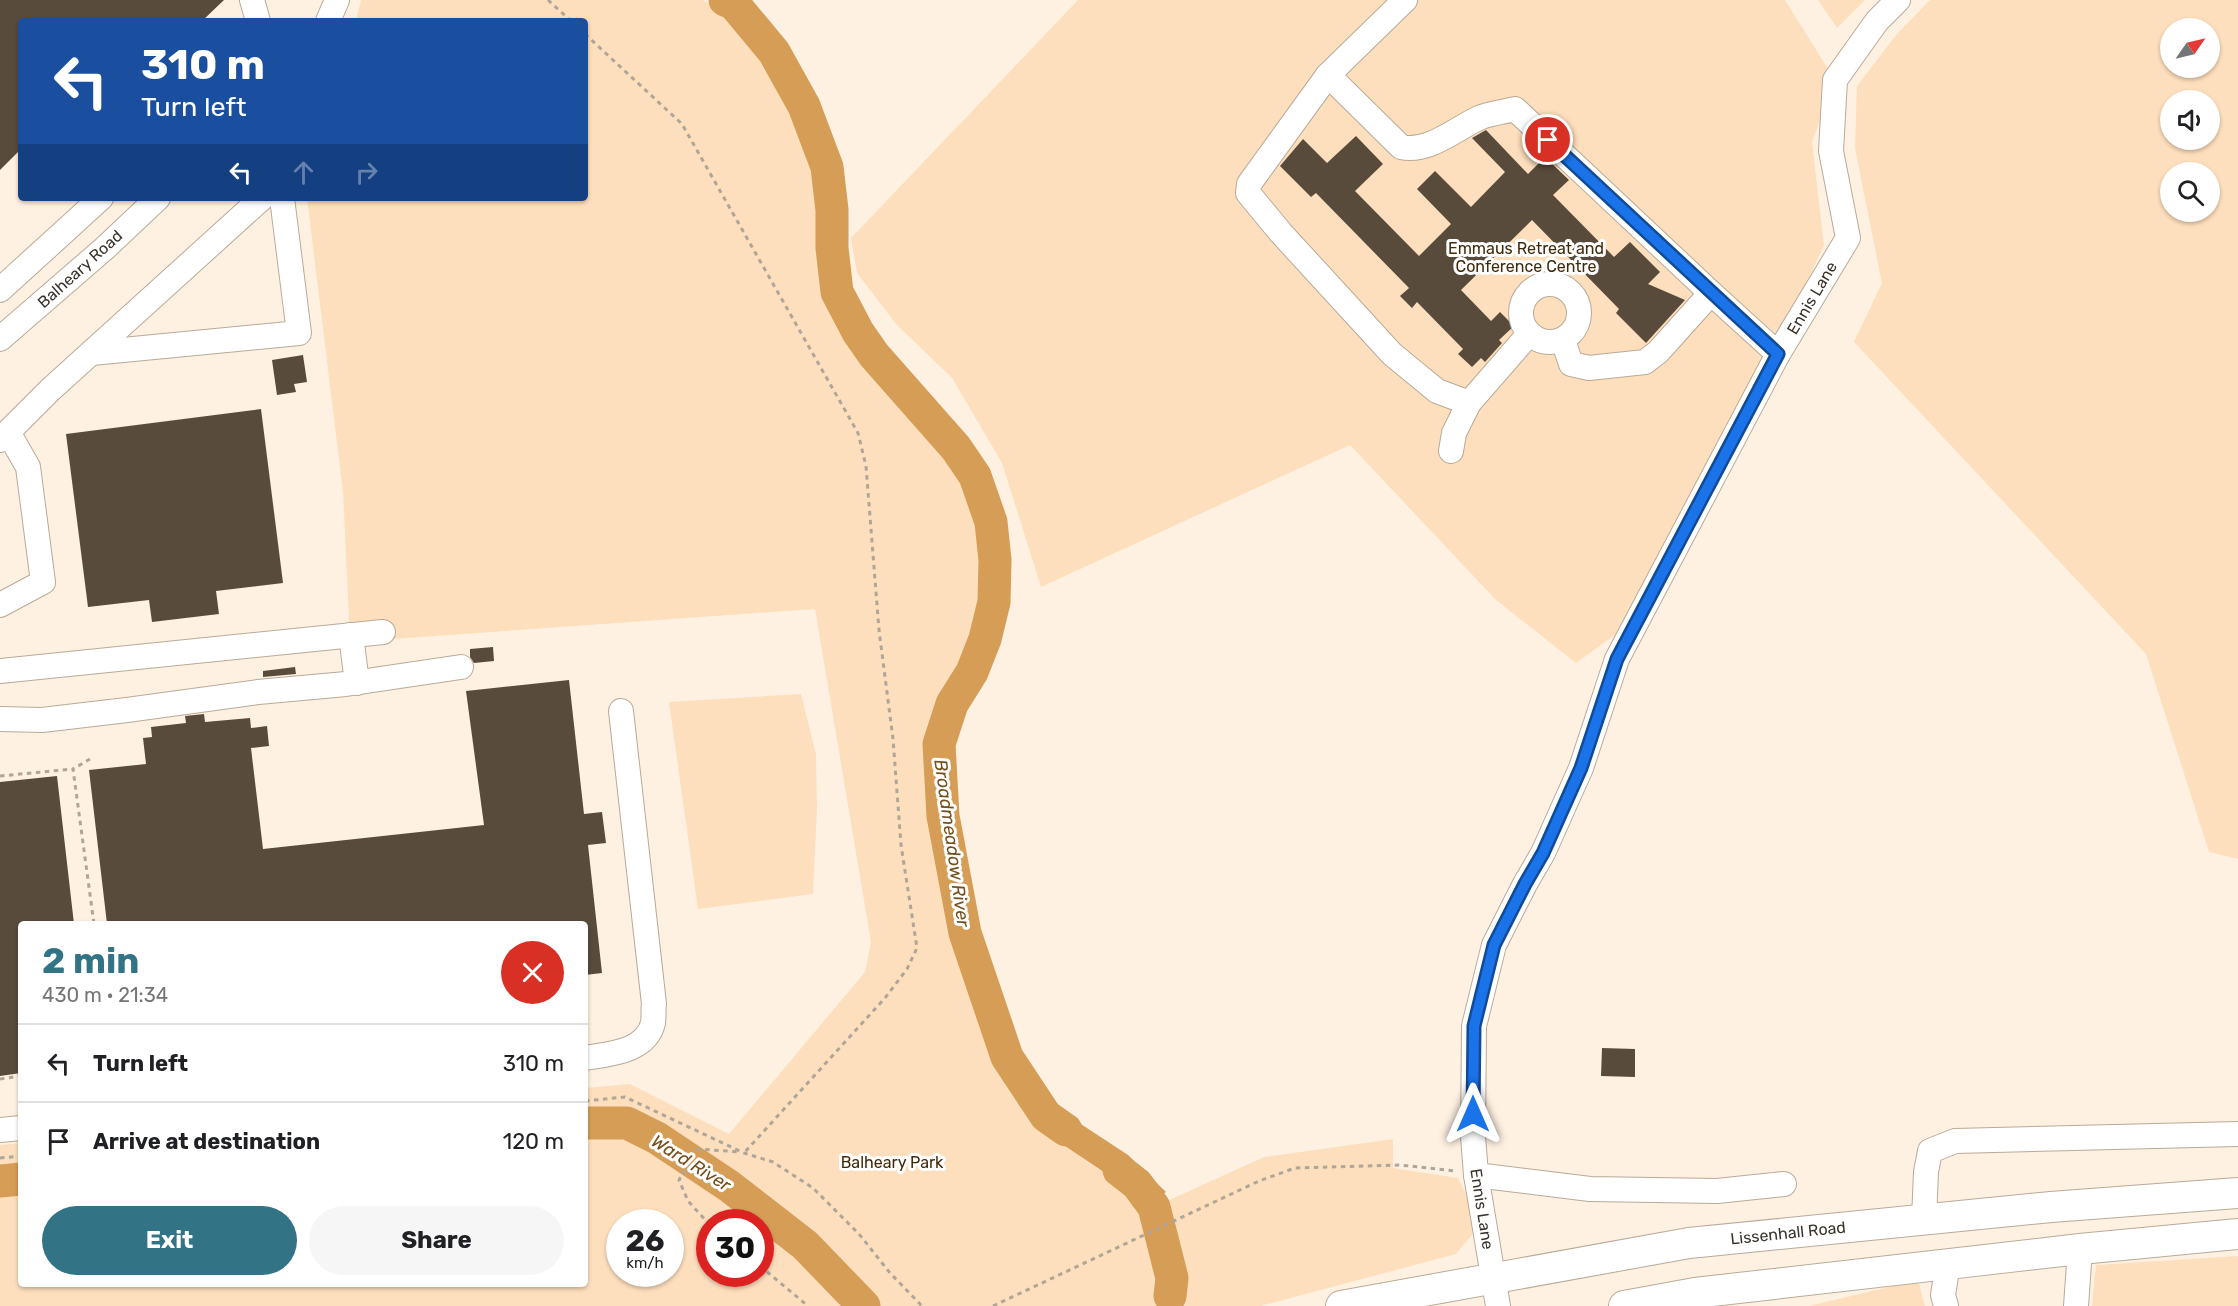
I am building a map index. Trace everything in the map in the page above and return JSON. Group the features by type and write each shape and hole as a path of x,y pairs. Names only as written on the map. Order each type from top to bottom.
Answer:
{"main road":[{"name":"Lissenhall Road","path":"1341,1306 1496,1293 1689,1243 2051,1207 2238,1193"},
{"path":"1624,1306 1695,1293 1948,1263 2238,1234"}],"street":[{"path":"252,0 257,18"},
{"path":"329,18 337,0"},
{"path":"1405,0 1328,75 1249,184 1248,193 1281,233 1392,354 1437,391 1469,403"},
{"name":"Ennis Lane","path":"1496,1293 1476,1175 1473,1136 1474,1026 1494,945 1543,853 1581,768 1617,659 1778,354 1848,238 1831,151 1835,80 1877,21 1898,0"},
{"path":"1328,75 1401,147 1412,150 1433,143 1481,117 1515,109 1778,354"},
{"name":"Balheary Road","path":"0,339 105,248 155,201"},
{"path":"0,605 43,582 28,467 4,436 50,390 259,201"},
{"path":"92,353 299,333 282,201"},
{"path":"0,290 85,203"},
{"path":"1555,285 1571,293 1579,309 1576,327 1563,340 1545,342 1529,334 1521,318 1524,300 1537,287 1555,285"},
{"path":"1563,340 1571,364 1589,368 1645,362 1658,352 1711,293"},
{"path":"1451,452 1454,433 1469,403 1529,334"},
{"path":"0,671 383,632"},
{"path":"351,635 357,683"},
{"path":"0,719 42,720 258,692 357,683 461,667"},
{"path":"588,1057 623,1051 644,1040 653,1023 654,1004 621,711"},
{"path":"0,1130 18,1128"},
{"path":"1924,1220 1926,1172 1930,1151 1955,1140 2238,1134"},
{"path":"1476,1175 1590,1189 1717,1191 1784,1184"},
{"path":"2076,1306 2080,1249"},
{"path":"1946,1306 1943,1295 1948,1263"}],"path":[{"path":"548,0 568,18"},
{"path":"588,37 682,124 858,433 866,466 879,630 893,739 901,845 917,948 906,969 885,998 744,1153"},
{"path":"0,776 73,769 90,759"},
{"path":"73,769 94,921"},
{"path":"0,1079 18,1076"},
{"path":"588,1101 625,1097 744,1153 773,1162 813,1188 859,1234 890,1273 922,1306"},
{"path":"696,1210 688,1201 679,1179 698,1149 744,1153"},
{"path":"0,1158 18,1156"},
{"path":"993,1306 1259,1181 1295,1168 1400,1165 1476,1175"},
{"path":"774,1278 808,1306"}],"green space":[{"name":"Balheary Park","path":"361,0 703,0 734,20 756,44 793,102 810,141 825,209 823,260 832,294 854,341 903,402 964,467 985,550 987,579 965,657 941,702 931,739 931,805 945,884 961,948 993,1043 1012,1085 1053,1138 1154,1207 1264,1157 1393,1139 1393,1168 1458,1178 1471,1204 1472,1235 1456,1254 1261,1306 0,1306 0,1145 18,1143 18,1287 588,1287 588,1088 630,1084 729,1134 865,972 871,942 815,609 350,642 343,492 307,201 588,201 588,18 357,18"},
{"name":"Emmaus Retreat and Conference Centre","path":"1078,0 1785,0 1835,80 1812,142 1824,245 1792,314 1622,630 1576,663 1496,600 1350,445 1041,587 1002,463 952,378 896,324 857,273 851,238"},
{"path":"1818,0 1865,0 1837,28"},
{"path":"1930,0 2238,0 2238,859 2209,852 2146,654 1854,342 1882,283 1855,148 1857,86 1896,35"},
{"path":"801,694 816,754 817,808 813,894 698,909 669,702"},
{"path":"2238,1256 2238,1306 2092,1306 2096,1265"},
{"path":"1918,1280 1925,1306 1809,1306"}],"shaded area":[{"path":"1043,1093 1058,1109 1128,1155 1166,1192 1150,1203 1053,1138 1025,1103"}],"building":[{"path":"0,0 224,0 205,18 18,18 18,152 0,170"},
{"path":"1486,130 1528,174 1545,157 1569,180 1553,195 1614,257 1630,242 1660,272 1648,284 1685,300 1646,343 1616,313 1619,309 1532,220 1461,290 1491,321 1500,312 1514,326 1499,340 1502,343 1485,362 1481,358 1472,367 1458,354 1463,349 1417,302 1412,308 1400,296 1409,288 1316,193 1311,197 1280,166 1303,139 1327,163 1356,136 1383,164 1355,191 1419,256 1451,224 1417,189 1435,171 1471,207 1505,172 1472,138"},
{"path":"303,355 307,382 294,384 296,392 277,395 272,360"},
{"path":"261,409 283,583 216,591 219,614 152,622 149,600 88,607 66,434"},
{"path":"493,647 494,661 474,663 470,657 470,649"},
{"path":"295,667 296,674 263,677 263,671"},
{"path":"569,680 584,814 602,812 606,843 588,845 602,973 588,975 588,921 107,921 89,770 146,764 143,738 152,737 151,727 186,723 185,716 204,714 205,722 250,718 251,728 267,726 269,746 251,748 263,849 484,825 466,691"},
{"path":"57,776 74,921 18,921 18,1073 0,1076 0,782"},
{"path":"1602,1048 1635,1049 1635,1077 1601,1076"}],"waterway":[{"name":"Broadmeadow River","path":"725,0 734,4 774,52 804,106 827,167 837,292 858,332 874,355 956,448 975,476 991,522 995,560 994,602 985,639 972,672 952,704 939,744 943,816 965,933 1007,1057 1046,1116 1066,1130"},
{"name":"Ward River","path":"588,1123 627,1123 657,1138 729,1186 805,1245 864,1306"},
{"path":"1119,1170 1137,1184 1154,1207 1172,1278 1170,1296"},
{"name":"Ward River","path":"0,1181 18,1179"}],"route":[{"path":"1473,1114 1474,1026 1494,945 1543,853 1581,768 1617,659 1778,354 1548,140"}]}
